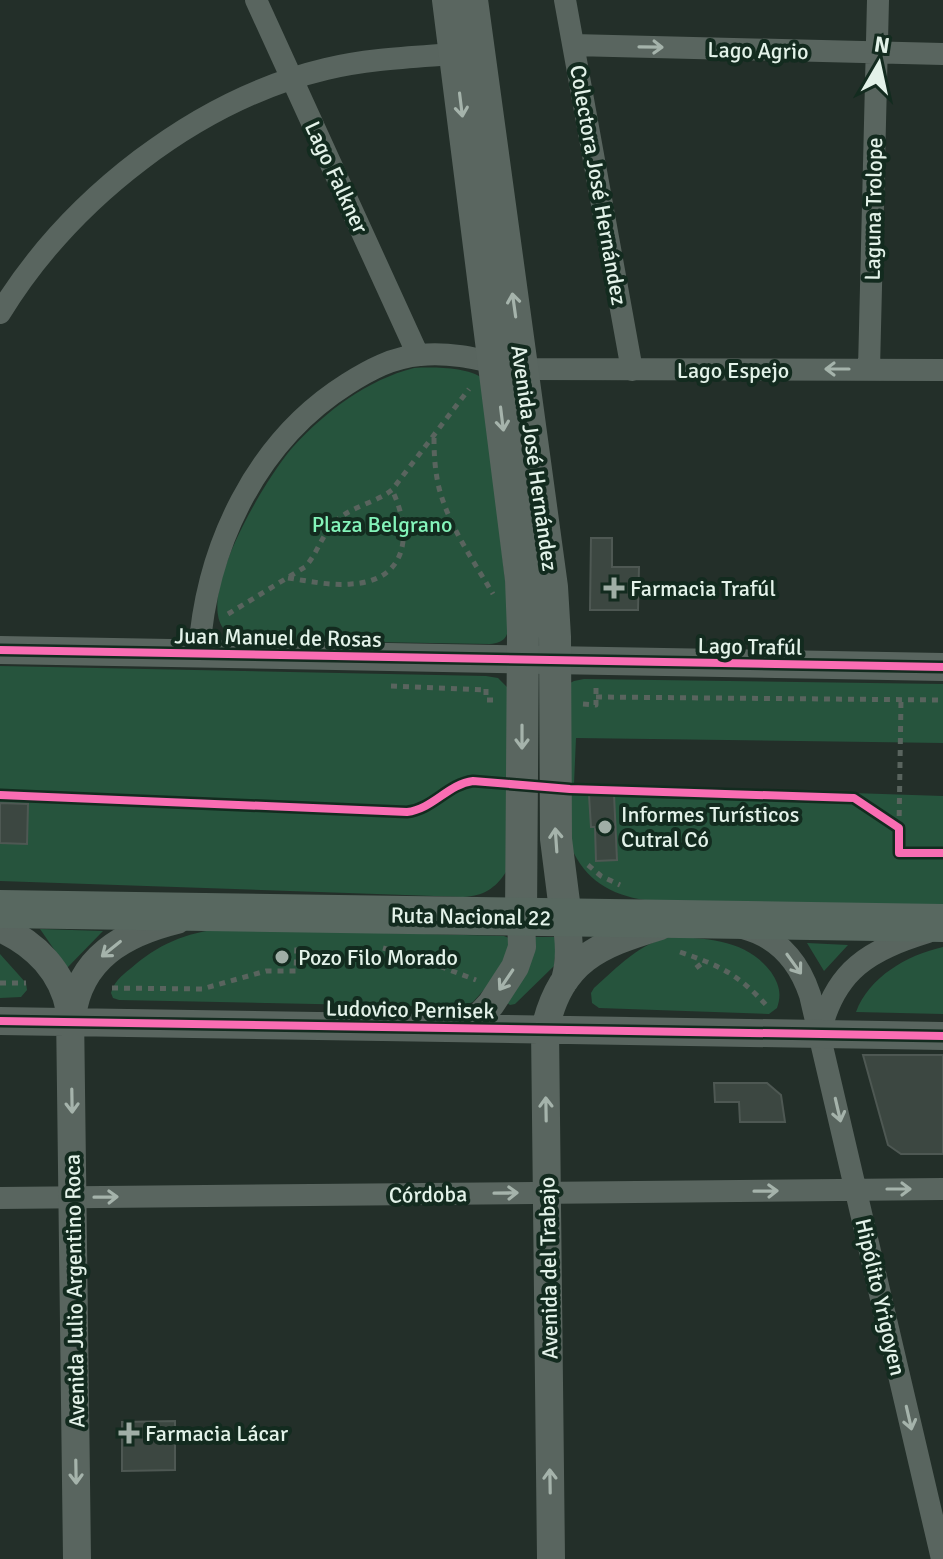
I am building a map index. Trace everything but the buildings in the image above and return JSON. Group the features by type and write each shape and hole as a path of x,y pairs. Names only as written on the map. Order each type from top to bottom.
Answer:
{"highway":[{"name":"Ruta Nacional 22","path":"0,909 566,918 687,930 943,926"}],"main road":[{"name":"Avenida José Hernández","path":"448,0 467,53"},
{"name":"Avenida José Hernández","path":"472,0 467,53 523,605 521,917"},
{"name":"Avenida José Hernández","path":"498,371 552,587 556,839 566,918"}],"street":[{"name":"Lago Falkner","path":"256,0 418,355"},
{"name":"Colectora José Hernández","path":"565,0 632,370"},
{"name":"Laguna Trolope","path":"869,369 878,0"},
{"name":"Lago Agrio","path":"573,45 943,54"},
{"path":"0,313 19,283 84,209 125,173 210,115 238,100 330,68 467,53"},
{"name":"Lago Espejo","path":"199,653 204,605 222,541 240,503 270,456 308,414 337,391 400,358 450,355 498,371 943,370"},
{"name":"Juan Manuel de Rosas","path":"0,650 555,660"},
{"name":"Lago Trafúl","path":"555,660 943,667"},
{"name":"Avenida Julio Argentino Roca","path":"71,1023 76,995 84,978 116,944 150,927 209,912"},
{"path":"461,1028 480,1016 491,1004 518,962 522,947 521,917"},
{"name":"Avenida del Trabajo","path":"551,1559 545,1029 550,1009 568,969 570,949 566,918"},
{"path":"820,1034 834,994 864,960 895,943 943,926"},
{"name":"Avenida Julio Argentino Roca","path":"0,928 20,938 48,963 62,985 71,1023 77,1559"},
{"name":"Avenida del Trabajo","path":"565,980 589,955 609,943 687,930"},
{"name":"Hipólito Yrigoyen","path":"687,930 750,930 766,937 797,965 807,984 942,1559"},
{"name":"Ludovico Pernisek","path":"0,1021 943,1036"},
{"name":"Córdoba","path":"0,1198 943,1189"}],"path":[{"path":"224,617 305,567 336,520 392,490 434,437 498,371"},
{"path":"434,437 437,475 445,505 461,540 496,599"},
{"path":"287,578 354,584 369,582 390,570 402,552 403,542 400,508 392,490"},
{"path":"570,704 596,705 596,679"},
{"path":"596,697 943,700"},
{"path":"899,840 901,700"},
{"path":"888,820 899,828"},
{"path":"687,930 706,961 735,976 772,1013"},
{"path":"112,988 202,989 266,971 296,971 296,944 312,944"},
{"path":"371,947 406,954 488,985"},
{"path":"696,968 706,961"},
{"path":"0,983 26,983"}],"green space":[{"name":"Plaza Belgrano","path":"414,368 459,370 482,378 510,622 505,638 490,644 249,640 228,634 217,611 219,589 238,535 267,482 293,447 333,409 380,380"},
{"path":"0,666 498,678 510,690 506,872 488,890 463,897 0,881"},
{"path":"584,679 943,684 943,743 576,738 574,784 943,796 943,906 645,900 600,884 584,868 571,847 570,683"},
{"path":"40,929 103,931 67,968"},
{"path":"222,929 509,938 506,965 473,1002 460,1007 113,998 111,993 118,980 151,953 184,937"},
{"path":"532,937 557,937 554,966 515,1004 510,1005 507,1003"},
{"path":"671,937 713,940 750,953 761,961 776,981 779,994 777,1008 769,1014 599,1008 592,1003 594,988 620,964 639,950"},
{"path":"807,943 848,945 824,971"},
{"path":"943,947 943,1014 856,1012 870,988 891,969"},
{"path":"0,954 26,983 27,990 21,997 0,998"}],"cycle path":[{"path":"0,650 943,667"},
{"path":"0,795 407,812 473,781 570,789 854,798 899,828 899,853 943,853"},
{"path":"0,1021 943,1036"}],"place":[{"name":"Farmacia Trafúl","path":"614,588"},
{"name":"Informes Turísticos Cutral Có","path":"605,827"},
{"name":"Pozo Filo Morado","path":"282,957"},
{"name":"Farmacia Lácar","path":"129,1433"}]}
